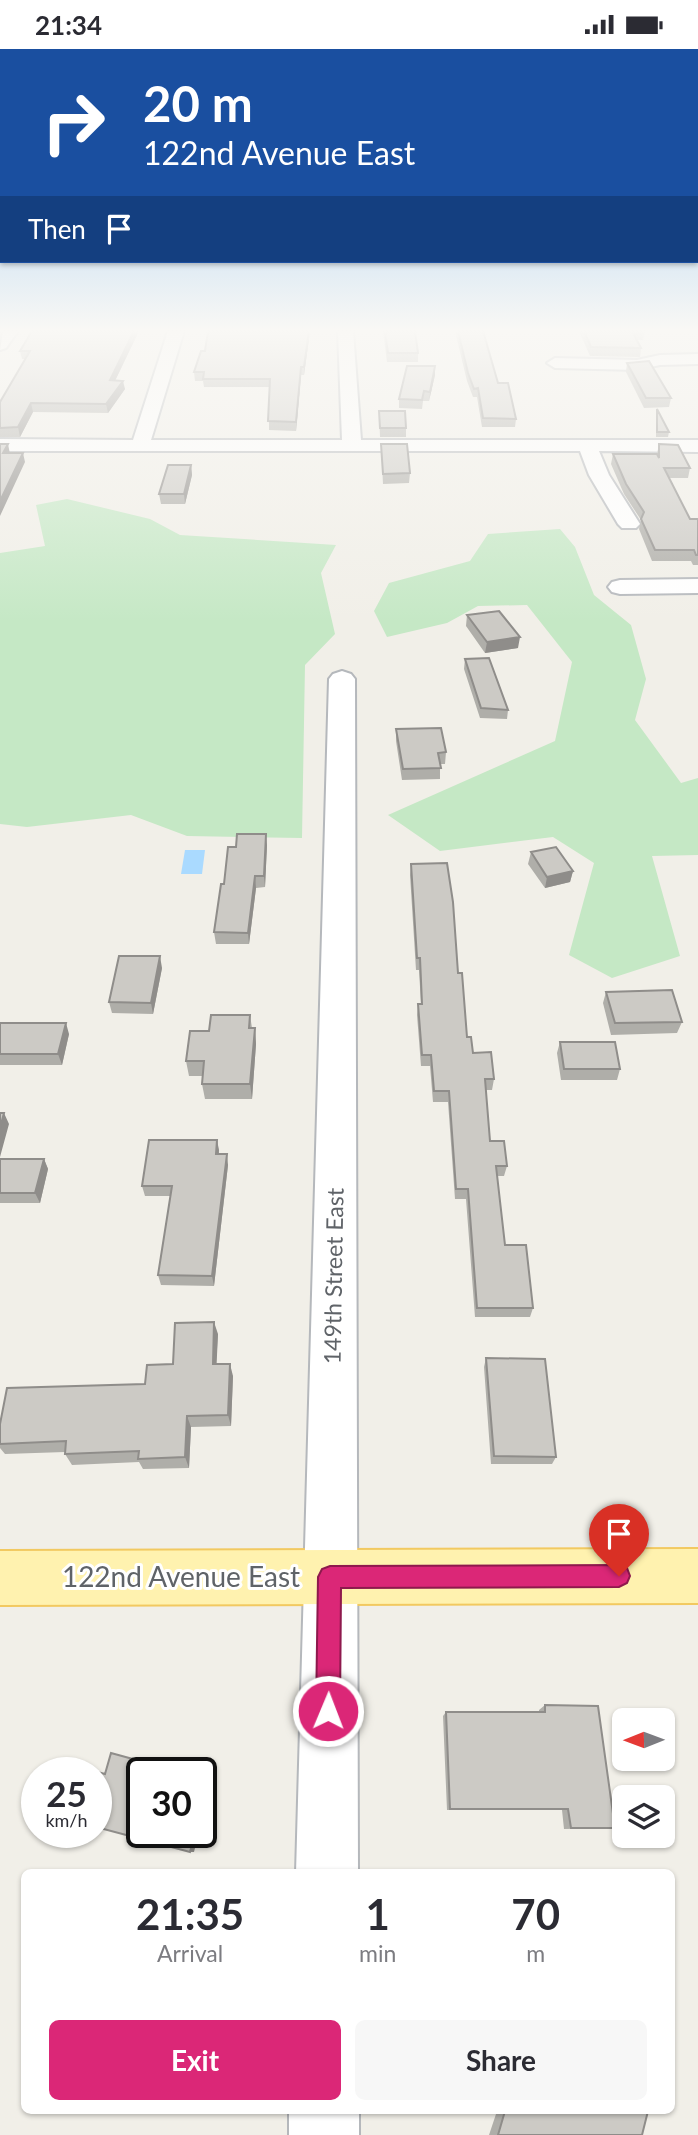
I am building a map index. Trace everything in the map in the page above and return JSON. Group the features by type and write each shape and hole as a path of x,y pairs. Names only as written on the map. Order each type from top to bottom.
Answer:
{"main road":[{"name":"122nd Avenue East","path":"0,1578 698,1576"}],"street":[{"path":"140,446 146,428"},
{"path":"351,428 352,446"},
{"path":"0,445 698,446"},
{"path":"587,446 598,475 629,524"},
{"path":"620,587 698,586"},
{"name":"149th Street East","path":"327,1869 342,679"},
{"path":"324,2114 324,2135"}],"green space":[{"path":"67,499 150,519 180,535 336,545 321,573 335,634 305,665 302,838 187,836 131,815 27,827 0,824 0,553 45,546 36,505"},
{"path":"560,529 575,547 594,595 631,625 646,679 635,720 681,783 698,778 698,855 652,856 680,956 612,978 569,955 594,863 553,837 440,851 388,815 555,741 572,662 527,605 478,606 447,623 387,637 374,611 389,583 470,561 488,534"}],"water":[{"path":"185,850 205,850 202,874 181,874"}],"building":[{"path":"657,428 667,428 669,432 657,432"},
{"path":"0,444 8,444 3,453 23,453 0,501"},
{"path":"381,444 407,444 410,473 383,474"},
{"path":"659,444 678,445 690,468 664,468 690,519 698,519 698,555 694,550 655,550 641,519 644,512 626,484 613,454 657,454 659,458"},
{"path":"168,465 191,465 184,494 159,494"},
{"path":"499,611 520,637 487,642 467,615"},
{"path":"489,658 508,710 481,708 465,659"},
{"path":"441,728 446,752 438,753 441,768 403,769 396,729"},
{"path":"237,834 266,834 264,876 255,876 248,933 214,932 228,847 236,847"},
{"path":"556,847 573,871 547,877 531,852"},
{"path":"447,863 458,973 462,973 467,1037 471,1037 473,1053 491,1052 494,1079 485,1079 490,1141 504,1141 507,1166 496,1166 505,1245 526,1245 533,1308 477,1308 468,1189 456,1189 449,1091 434,1091 431,1055 422,1055 418,1004 422,1004 420,958 417,958 411,864"},
{"path":"119,956 160,956 151,1003 109,1002"},
{"path":"672,990 682,1022 615,1023 606,992"},
{"path":"211,1015 250,1015 249,1028 255,1028 250,1084 202,1084 204,1061 186,1061 190,1031 209,1031"},
{"path":"0,1023 66,1023 58,1054 0,1054"},
{"path":"560,1042 615,1042 620,1069 564,1069"},
{"path":"149,1140 217,1140 216,1154 227,1154 212,1276 158,1275 172,1186 142,1186"},
{"path":"0,1159 44,1159 35,1193 0,1193"},
{"path":"214,1322 213,1364 230,1364 228,1415 187,1416 185,1457 138,1459 139,1451 65,1454 66,1441 0,1444 0,1424 7,1388 145,1384 147,1365 173,1364 175,1323"},
{"path":"486,1358 545,1359 556,1457 494,1456"},
{"path":"545,1705 598,1706 612,1806 612,1828 571,1828 568,1809 450,1809 446,1712 545,1712"},
{"path":"111,1753 126,1757 126,1835 112,1831 112,1757"},
{"path":"175,1848 191,1848 190,1852"},
{"path":"504,2114 647,2114 642,2135 498,2135"}],"route":[{"path":"328,1711 330,1577 619,1576"}]}
